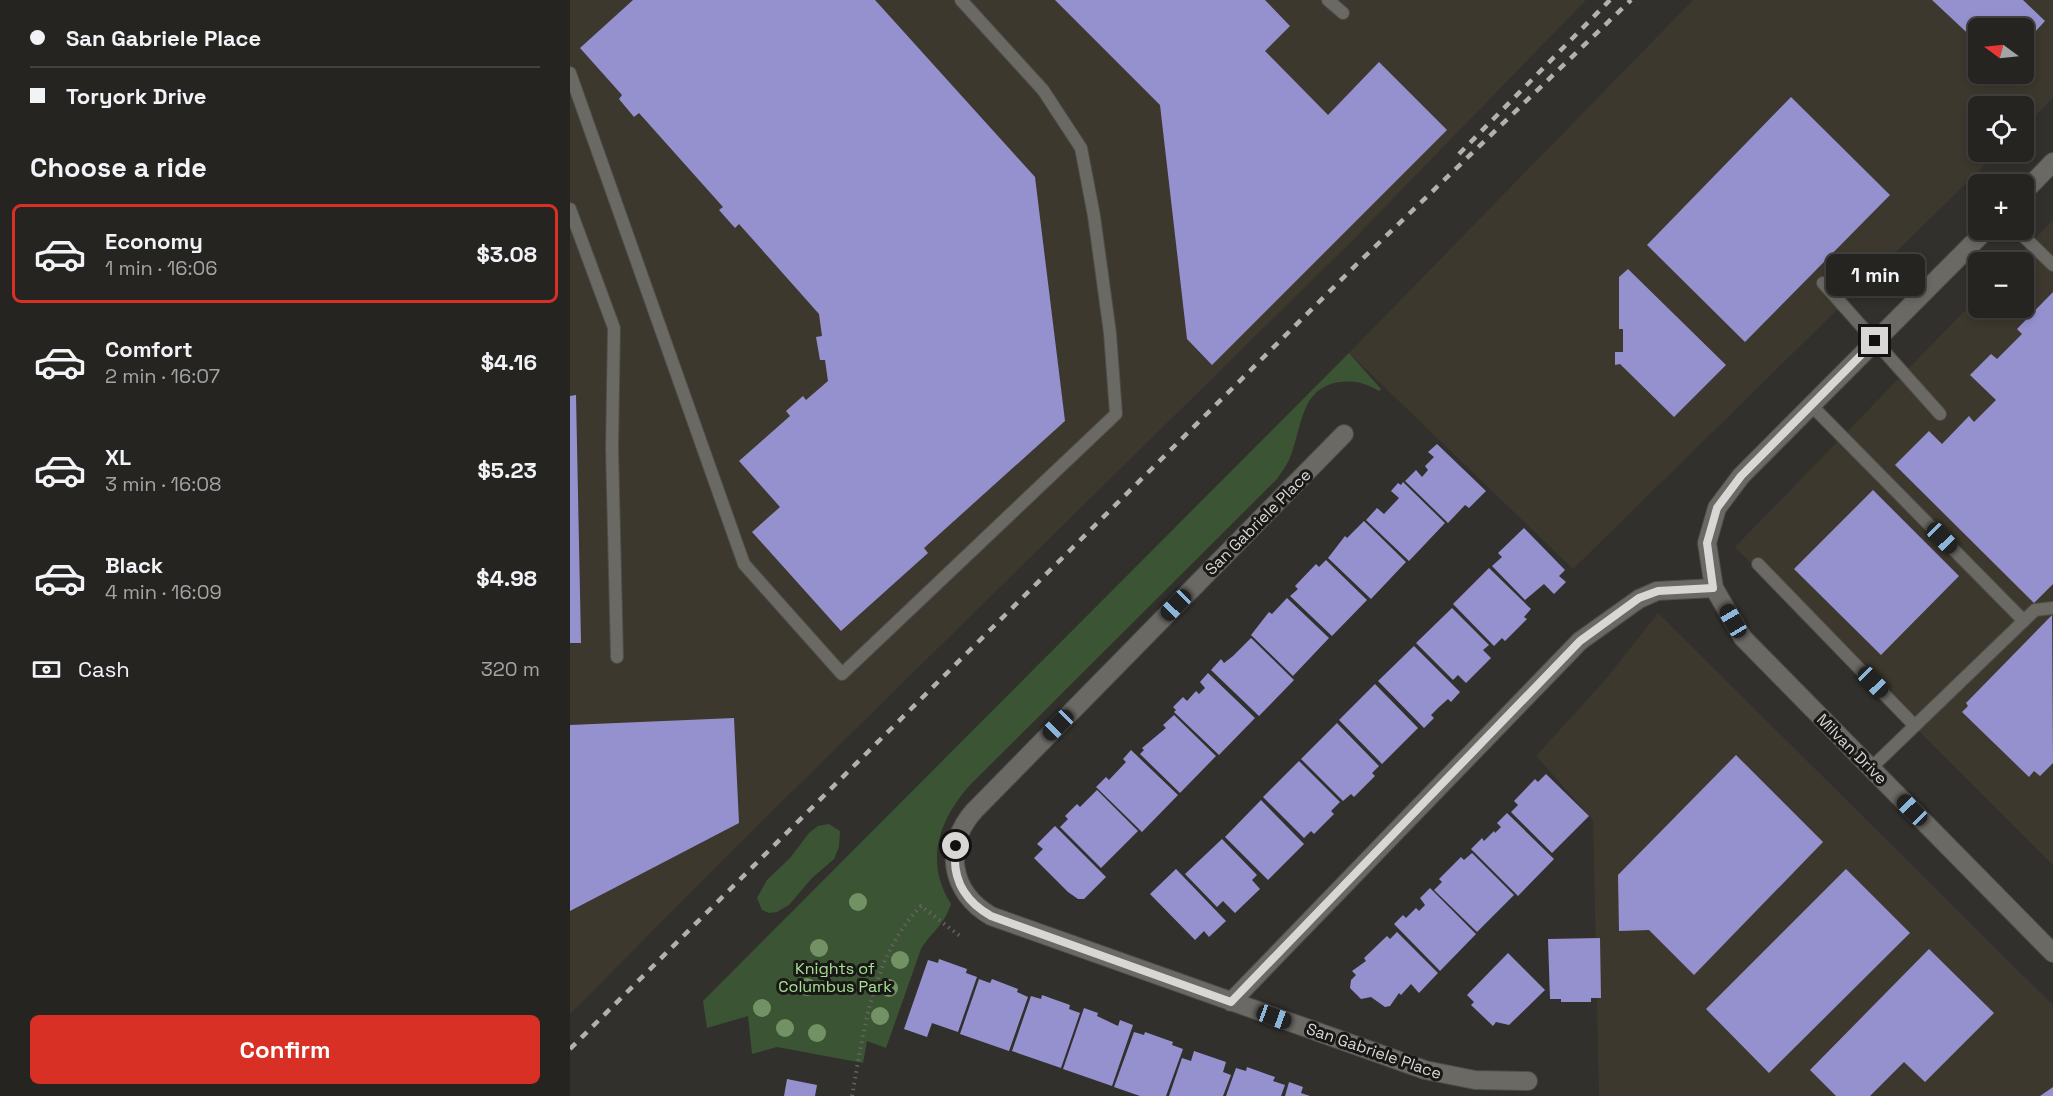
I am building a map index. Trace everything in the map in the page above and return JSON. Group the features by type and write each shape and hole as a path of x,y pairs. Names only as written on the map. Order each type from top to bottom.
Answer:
{"street":[{"path":"2034,182 2053,162"},
{"path":"1231,1002 1580,641 1639,598 1658,591 1713,588 1707,543 1717,508 1741,476 1976,240"},
{"name":"San Gabriele Place","path":"1344,434 974,811 964,824 956,846 954,868 962,890 975,906 991,916 1441,1075 1475,1080 1528,1081"},
{"name":"Milvan Drive","path":"1713,588 1743,638 2053,953"}],"lane":[{"path":"570,73 744,564 842,674 1116,414 1110,333 1095,216 1081,148 1043,90 961,0"},
{"path":"1328,0 1343,13"},
{"path":"570,209 614,328 612,448 617,657"},
{"path":"2027,240 2053,265"},
{"path":"1823,283 1940,414"},
{"path":"1811,405 2024,621"},
{"path":"1758,564 1915,726"},
{"path":"1871,768 2035,610 2053,608"}],"path":[{"path":"852,1096 872,999 888,953 903,925 921,906 960,936"}],"shaded area":[{"path":"570,0 1586,0 1350,243 754,829 570,1014"},
{"path":"1693,0 2053,0 2053,98 2034,117 2034,96 1968,96 1968,162 1988,162 1976,174 1968,174 1968,181 1573,569 1349,353"},
{"path":"2053,220 2053,865 1735,547 1968,307 1968,318 2034,318 2034,252 2022,252"},
{"path":"1658,613 2053,1005 2053,1096 1599,1096 1593,820 1536,756 1606,679"}],"green space":[{"name":"Knights of Columbus Park","path":"1349,353 1381,389 1379,391 1360,383 1344,381 1326,386 1317,392 1305,410 1290,458 1277,479 959,798 943,827 937,857 938,872 951,904 941,923 921,949 886,1048 867,1041 863,1063 777,1047 752,1054 748,1016 707,1028 703,1001"},
{"path":"829,824 840,831 839,847 834,859 812,878 789,905 777,912 769,913 762,910 757,898 767,880 790,858 809,833 818,826"}],"building":[{"path":"633,0 875,0 1035,177 1065,421 924,548 928,553 841,631 752,532 780,507 739,461 790,416 786,411 803,396 806,400 828,381 825,360 820,360 816,337 822,336 819,314 739,224 735,228 719,210 723,207 639,113 634,117 619,99 622,95 580,48"},
{"path":"1055,0 1265,0 1290,26 1265,51 1328,115 1379,62 1447,130 1212,365 1187,339 1160,105"},
{"path":"1932,0 2023,0 2045,21 2034,33 2034,18 1968,18 1968,34"},
{"path":"1791,97 1890,195 1745,342 1647,245"},
{"path":"1628,269 1726,365 1674,417 1620,364 1615,365 1615,352 1623,352 1623,329 1619,329 1619,277"},
{"path":"2053,292 2053,584 2034,603 1895,465 1929,431 1942,444 1969,416 1974,422 1996,400 1970,375 1991,354 1997,359 2022,334 2017,329 2028,318 2034,318 2034,312"},
{"path":"576,395 581,643 570,643 570,396"},
{"path":"1437,444 1486,491 1469,508 1465,505 1448,523 1405,481 1416,470 1422,477 1428,470 1425,466 1434,457 1428,452"},
{"path":"1403,482 1445,523 1409,561 1366,520 1377,508 1384,514 1399,498 1391,491 1398,483 1401,485"},
{"path":"1873,490 1959,576 1881,655 1794,569"},
{"path":"1364,521 1406,562 1371,599 1328,558 1345,536 1347,538"},
{"path":"1524,528 1565,570 1559,576 1566,582 1554,594 1544,584 1525,600 1492,566 1502,557 1498,553"},
{"path":"1326,560 1367,600 1332,636 1290,596 1298,589 1295,586 1316,564 1319,567"},
{"path":"1489,568 1531,609 1524,617 1527,619 1505,641 1502,638 1494,646 1453,604"},
{"path":"1287,598 1329,638 1293,676 1251,635 1269,612 1272,614"},
{"path":"1452,608 1489,645 1483,650 1491,658 1466,683 1458,675 1453,680 1416,643"},
{"path":"2052,615 2053,763 2040,776 2034,771 2029,777 1962,712 1968,706 1966,703"},
{"path":"1251,638 1294,680 1259,716 1211,670 1221,659 1224,663 1233,656"},
{"path":"1414,646 1460,692 1451,702 1448,699 1431,715 1434,718 1424,728 1378,681"},
{"path":"1208,673 1255,718 1219,755 1174,712 1176,710 1173,707 1183,697 1187,701 1196,691 1199,694 1205,688 1200,682"},
{"path":"1375,684 1418,728 1382,764 1339,720"},
{"path":"1174,715 1216,756 1180,793 1140,754 1144,750 1142,748 1166,728 1163,725"},
{"path":"734,718 739,823 570,911 570,725"},
{"path":"1337,723 1379,766 1372,773 1375,776 1354,797 1351,794 1343,801 1301,759"},
{"path":"1131,750 1178,795 1142,832 1096,787 1106,777 1109,780 1126,762 1123,759"},
{"path":"1736,755 1823,842 1694,975 1649,930 1619,931 1618,875"},
{"path":"1299,761 1340,802 1331,811 1334,814 1314,834 1311,831 1304,838 1263,797"},
{"path":"1546,774 1589,816 1552,853 1511,812 1518,805 1514,801 1535,779 1538,782"},
{"path":"1097,790 1138,831 1101,868 1060,827 1068,819 1065,816 1077,804 1080,807"},
{"path":"1261,800 1304,844 1268,880 1225,837"},
{"path":"1507,813 1554,859 1518,896 1471,849 1482,838 1484,841 1501,827 1497,823"},
{"path":"1055,826 1106,877 1084,899 1078,899 1068,892 1034,858 1043,849 1037,844"},
{"path":"1222,839 1257,875 1252,880 1260,889 1235,913 1223,901 1217,907 1185,874"},
{"path":"1472,853 1514,895 1477,932 1434,890 1442,882 1439,879 1461,857 1464,860"},
{"path":"1176,869 1226,921 1209,937 1204,931 1195,940 1150,894"},
{"path":"1846,869 1910,933 1769,1073 1706,1009"},
{"path":"1430,888 1476,934 1440,971 1394,924 1403,915 1406,918 1416,908 1419,911 1425,905 1420,898"},
{"path":"1397,932 1438,973 1419,993 1411,984 1401,995 1399,993 1390,1006 1385,1007 1371,997 1361,999 1350,988 1351,980 1356,975 1352,971 1366,961 1364,958 1387,936 1390,939"},
{"path":"1600,938 1601,998 1591,998 1591,1002 1561,1002 1561,999 1550,999 1548,939"},
{"path":"1929,949 1994,1013 1925,1082 1904,1062 1870,1096 1836,1096 1810,1070"},
{"path":"1508,953 1545,990 1509,1025 1496,1022 1493,1026 1471,1005 1474,1002 1467,995"},
{"path":"939,959 967,969 966,973 977,977 958,1032 932,1023 927,1037 904,1029 928,960 938,963"},
{"path":"979,979 990,983 992,979 1018,989 1017,992 1028,997 1009,1051 960,1034"},
{"path":"1042,995 1070,1005 1069,1009 1080,1013 1061,1068 1012,1051 1031,996 1041,999"},
{"path":"1084,1008 1098,1013 1097,1016 1118,1026 1120,1020 1133,1025 1112,1086 1063,1069"},
{"path":"1134,1032 1144,1035 1145,1032 1173,1042 1172,1045 1183,1049 1166,1096 1140,1096 1114,1087"},
{"path":"1194,1051 1226,1062 1223,1072 1231,1075 1223,1096 1169,1096 1182,1058 1191,1061"},
{"path":"1247,1067 1275,1077 1273,1081 1285,1085 1281,1096 1226,1096 1236,1068 1246,1071"},
{"path":"787,1079 817,1085 815,1096 784,1096"},
{"path":"1289,1082 1303,1087 1301,1093 1310,1096 1285,1096"},
{"path":"2053,1087 2053,1096 2040,1096"}],"railway":[{"path":"1459,154 1610,0"},
{"path":"570,1049 1357,264 1631,0"}],"route":[{"path":"956,846 954,868 957,880 969,899 982,911 1004,921 1231,1002 1580,641 1639,598 1658,591 1713,588 1707,543 1717,508 1741,476 1875,341"}]}
